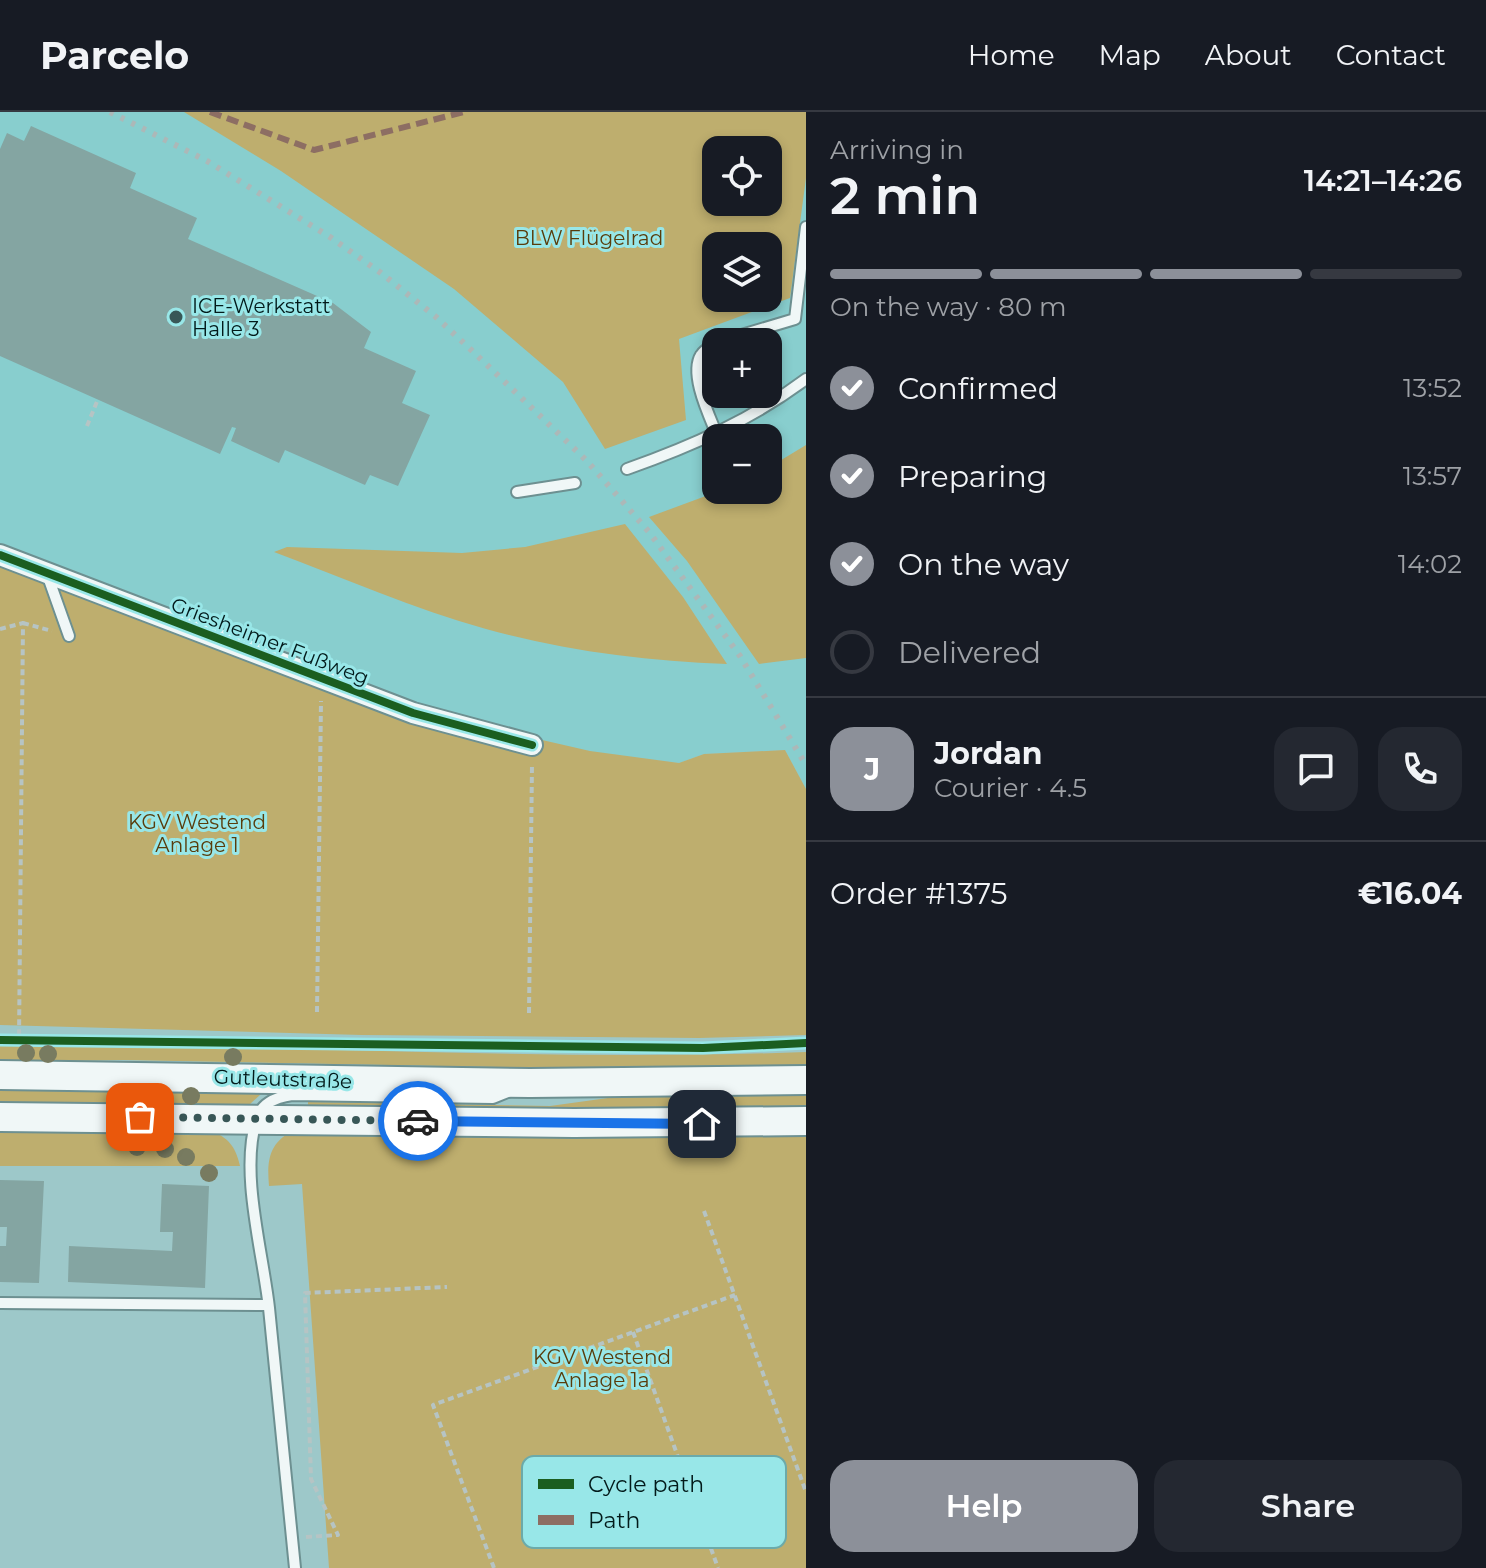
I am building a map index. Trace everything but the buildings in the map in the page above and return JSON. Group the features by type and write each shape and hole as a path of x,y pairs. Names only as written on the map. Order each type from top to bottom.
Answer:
{"main road":[{"name":"Gutleutstraße","path":"0,1075 530,1083 806,1080"},
{"name":"Gutleutstraße","path":"0,1117 606,1123 806,1121"}],"street":[{"name":"Griesheimer Fußweg","path":"0,555 413,713 532,745"}],"lane":[{"path":"766,328 795,319 806,227"},
{"path":"702,352 696,369 702,394"},
{"path":"736,424 806,379"},
{"path":"627,469 702,441"},
{"path":"517,492 575,483"},
{"path":"46,572 69,636"},
{"path":"295,1568 268,1305 250,1175 256,1119 265,1104 277,1097 292,1095 493,1098 530,1083"},
{"path":"0,1303 268,1305"}],"path":[{"path":"87,426 98,399"},
{"path":"19,1040 23,623"},
{"path":"0,629 23,623 69,636"},
{"path":"317,1012 321,678"},
{"path":"529,1013 532,745"},
{"path":"704,1211 806,1492"},
{"path":"292,1538 338,1535 311,1479 305,1293 447,1287"},
{"path":"494,1568 433,1405 735,1295"},
{"path":"633,1332 678,1456"},
{"path":"711,1548 718,1568"}],"shaded area":[{"path":"0,112 806,112 806,789 785,750 704,754 679,763 616,755 573,756 414,706 311,660 0,547"}],"green space":[{"name":"BLW Flügelrad","path":"184,112 806,112 806,178 790,298 782,301 782,232 702,232 702,312 752,312 679,339 686,420 605,449 563,382 454,289 281,171"},
{"path":"806,445 806,658 759,664 687,561 649,517 702,497 702,504 782,504 782,460"},
{"path":"625,524 683,597 727,664 605,654 516,637 432,612 274,552 287,547 462,553 525,547"},
{"name":"KGV Westend Anlage 1","path":"0,548 414,706 516,734 590,751 679,763 704,754 785,750 806,789 806,1035 699,1038 362,1035 0,1025"},
{"path":"0,1046 599,1055 806,1052 806,1067 651,1070 123,1060 0,1062"},
{"path":"0,1089 259,1091 261,1094 248,1106 0,1105"},
{"path":"806,1091 806,1108 308,1109 308,1102 550,1106 644,1093"},
{"path":"0,1128 214,1132 232,1145 240,1166 0,1166"},
{"name":"KGV Westend Anlage 1a","path":"291,1132 631,1138 806,1133 806,1568 329,1568 302,1184 269,1186 268,1170 273,1148"}],"railway":[{"path":"110,112 207,161 330,237 436,317 484,362 587,461 649,532 740,656 806,765"}],"marked path":[{"path":"210,112 314,150 464,112"}],"cycle path":[{"path":"0,555 413,713 532,745"},
{"path":"0,1040 703,1048 806,1043"}],"way so far":[{"path":"140,1117 418,1121"}],"place":[{"name":"ICE-Werkstatt Halle 3","path":"176,317"}],"route":[{"path":"418,1121 702,1124"}]}
